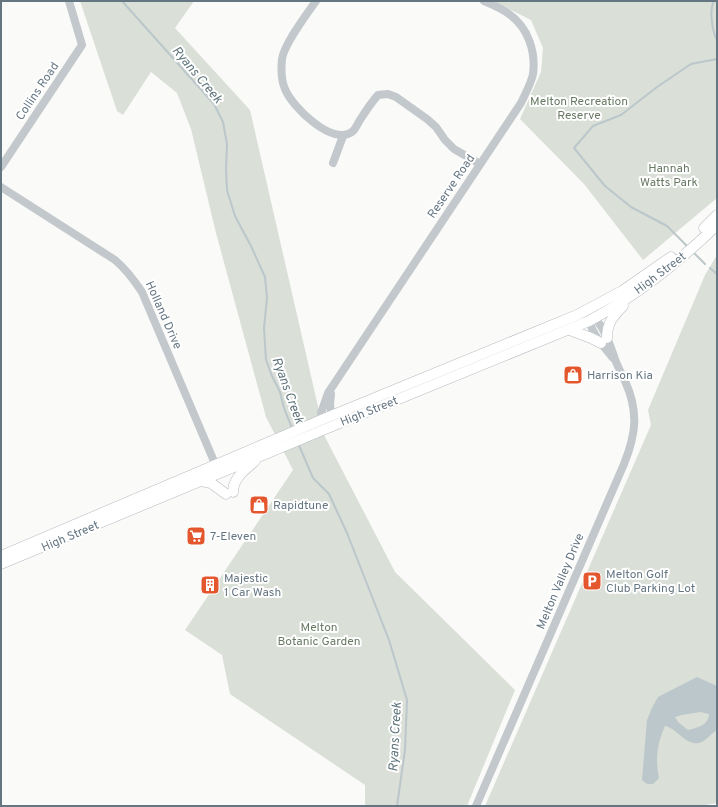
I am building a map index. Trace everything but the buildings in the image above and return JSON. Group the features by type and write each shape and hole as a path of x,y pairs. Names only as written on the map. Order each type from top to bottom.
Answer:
{"main road":[{"name":"High Street","path":"697,239 717,215"},
{"name":"High Street","path":"1,556 332,421 570,330 592,320 652,280 684,250 717,224"},
{"name":"High Street","path":"332,421 549,328 587,310 628,287 684,250"},
{"path":"570,330 592,338 604,340 608,326 614,314 652,280"},
{"name":"High Street","path":"1,564 201,481 217,469 261,455 297,436"},
{"path":"201,481 211,483 229,493 236,479 261,455"}],"street":[{"name":"Collins Road","path":"1,167 81,48 82,41 69,1"},
{"path":"316,1 289,42 282,57 282,75 285,89 294,105 305,116 334,135 343,136 353,131 378,95 388,94 396,97 427,119 436,127 445,140 454,149 480,164"},
{"name":"Reserve Road","path":"322,425 323,405 327,395 521,103 532,75 534,61 532,49 528,37 521,25 510,14 484,1"},
{"path":"333,163 343,136"},
{"name":"Holland Drive","path":"1,187 115,260 126,269 135,280 145,300 217,469"},
{"name":"Melton Valley Drive","path":"476,806 630,448 634,432 632,398 616,362 587,310"},
{"path":"331,389 330,404 332,421"}],"green space":[{"name":"Melton Botanic Garden","path":"80,1 194,1 175,28 250,110 325,437 395,572 515,690 467,806 365,806 365,785 230,694 222,655 185,630 293,470 266,417 216,233 191,129 177,93 151,72 123,115 117,111"},
{"path":"493,1 717,1 717,198 643,260 584,184 520,119 541,72 543,48 531,20"},
{"path":"717,255 717,803 700,806 485,806 651,425 648,410 705,275"}],"shaded area":[{"path":"697,677 717,686 717,730 702,742 696,743 687,740 665,726 660,739 658,751 657,764 659,778 653,784 647,784 642,780 647,720 658,697","holes":["700,712 709,714 705,723 699,727 688,730 678,722 675,717"]}],"waterway":[{"name":"Ryans Creek","path":"122,1 214,104 223,122 227,144 227,190 235,216 265,277 267,298 264,328 266,360 280,392 284,408 292,428"},
{"path":"714,1 712,5 712,20 717,40"},
{"path":"689,248 667,226 631,207 605,186 574,148 593,126 621,115 657,87 691,64 717,59"},
{"path":"693,252 705,264"},
{"path":"710,268 717,274"},
{"name":"Ryans Creek","path":"298,443 313,478 329,494 347,533 389,640 407,700 405,750 397,806"}],"place":[{"name":"Harrison Kia","path":"573,375"},
{"name":"Rapidtune","path":"259,505"},
{"name":"7-Eleven","path":"196,536"},
{"name":"Melton Golf Club Parking Lot","path":"592,581"},
{"name":"Majestic 1 Car Wash","path":"210,585"}],"park label":[{"name":"Melton Recreation Reserve","path":"579,108"},
{"name":"Hannah Watts Park","path":"669,175"}]}
